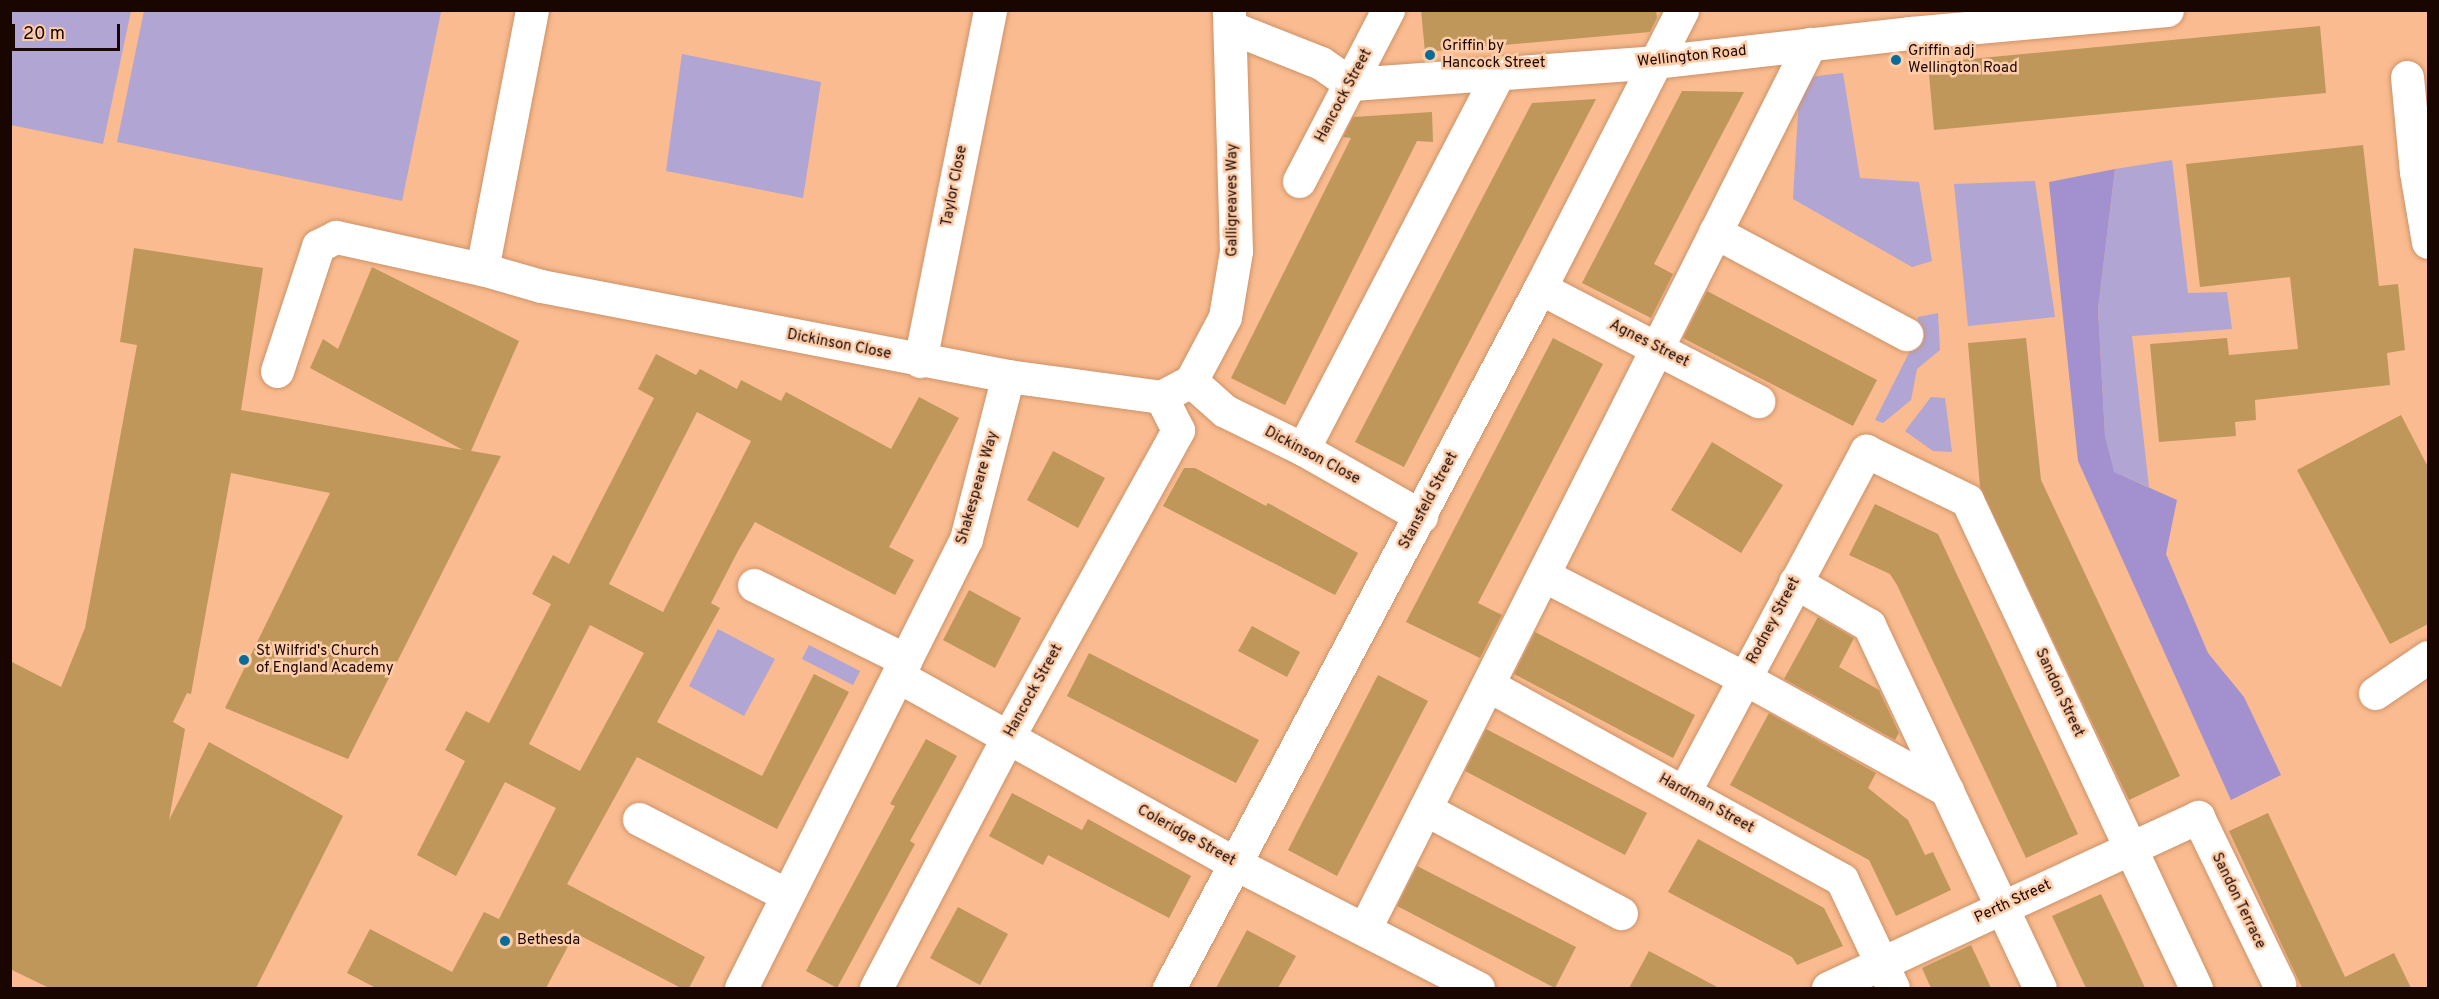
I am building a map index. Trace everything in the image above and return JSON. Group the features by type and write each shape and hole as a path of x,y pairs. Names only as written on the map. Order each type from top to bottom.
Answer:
{"street":[{"path":"482,269 532,10"},
{"name":"Taylor Close","path":"920,361 990,10"},
{"name":"Hancock Street","path":"1299,181 1388,10"},
{"name":"Stansfeld Street","path":"1169,988 1421,516 1682,10"},
{"name":"Wellington Road","path":"1351,84 1655,62 2058,15 2167,10"},
{"path":"1230,19 1321,63 1351,84"},
{"name":"Galligreaves Way","path":"1191,381 1225,317 1236,251 1230,19"},
{"path":"1365,928 1810,44"},
{"path":"1303,449 1499,73"},
{"path":"2408,77 2416,172 2428,242"},
{"path":"1714,232 1906,334"},
{"name":"Dickinson Close","path":"277,371 318,246 336,237 482,269 542,286 920,361 1008,376 1161,397"},
{"name":"Agnes Street","path":"1540,288 1758,401"},
{"name":"Shakespeare Way","path":"741,988 966,539 1008,376"},
{"path":"1161,397 1191,381"},
{"name":"Dickinson Close","path":"1191,381 1225,411 1303,449 1421,516"},
{"name":"Hancock Street","path":"876,988 1008,737 1178,430 1161,397"},
{"name":"Rodney Street","path":"1684,792 1866,452"},
{"name":"Sandon Street","path":"1866,452 1967,500 2132,846 2196,988"},
{"path":"1543,575 1744,678 1947,790"},
{"path":"1795,582 1869,625 2040,988"},
{"path":"754,585 902,668"},
{"path":"2376,693 2428,657"},
{"name":"Coleridge Street","path":"902,668 1008,737 1234,863 1365,928 1475,988"},
{"name":"Hardman Street","path":"1488,685 1842,880 1887,976"},
{"path":"1425,809 1621,912"},
{"name":"Perth Street","path":"1828,988 1887,976 2002,907 2198,817"},
{"name":"Sandon Terrace","path":"2198,817 2279,984"},
{"path":"639,819 787,895"}],"shaded area":[{"path":"11,10 131,11 103,144 11,125"},
{"path":"433,10 441,12 402,201 117,142 144,11"},
{"path":"682,54 821,82 803,198 666,171"},
{"path":"1843,73 1860,178 1919,182 1932,261 1912,267 1793,199 1800,78"},
{"path":"2172,160 2188,293 2227,292 2232,329 2132,336 2149,487 2113,472 2105,436 2098,309 2115,169"},
{"path":"2115,169 2098,309 2105,436 2114,472 2177,500 2166,554 2208,653 2244,697 2281,775 2231,800 2078,461 2049,182"},
{"path":"2035,181 2055,317 1968,326 1954,184"},
{"path":"1938,313 1940,350 1917,369 1911,400 1883,423 1875,420 1916,339 1918,317"},
{"path":"1931,397 1945,398 1952,452 1933,451 1905,431"},
{"path":"718,629 775,659 744,716 689,686"},
{"path":"809,645 860,671 853,685 802,659"}],"building":[{"path":"1421,10 1656,10 1657,18 1650,32 1425,52"},
{"path":"2320,26 2326,93 1934,130 1928,63"},
{"path":"1682,91 1744,92 1654,264 1673,274 1651,318 1582,283"},
{"path":"1596,99 1404,467 1355,442 1532,103"},
{"path":"1432,112 1433,142 1417,141 1285,405 1231,378 1351,138 1343,137 1353,117"},
{"path":"2363,145 2379,286 2398,284 2405,350 2387,353 2390,385 2255,400 2256,420 2235,422 2236,436 2159,442 2150,344 2227,338 2229,355 2298,349 2290,277 2200,287 2186,164"},
{"path":"134,248 263,268 241,410 463,450 310,368 323,339 338,349 372,267 519,341 471,451 501,456 348,759 225,708 330,493 231,473 191,694 187,693 173,722 185,729 169,820 209,742 343,816 256,988 49,988 10,969 10,661 61,687 85,628 137,345 120,342"},
{"path":"1707,291 1877,380 1853,426 1683,338"},
{"path":"1553,338 1603,364 1478,603 1502,615 1480,658 1406,622"},
{"path":"2026,338 2041,480 2180,776 2129,800 1980,487 1968,343"},
{"path":"656,354 696,375 700,369 737,389 741,380 781,401 786,392 891,449 919,397 959,418 889,547 914,560 895,595 755,522 711,603 720,608 657,722 762,776 814,674 849,692 777,829 637,757 567,884 705,957 689,988 681,988 575,933 546,988 376,988 347,973 370,929 452,972 484,912 499,919 556,808 505,782 456,876 417,855 465,761 445,750 466,711 489,723 551,604 532,594 553,555 569,564 654,398 638,389","holes":["697,412 751,441 663,612 609,584","590,625 644,653 580,771 529,744"]},
{"path":"2401,415 2428,467 2428,624 2390,644 2297,470"},
{"path":"1712,442 1783,485 1741,553 1671,510"},
{"path":"1053,451 1105,478 1078,528 1027,500"},
{"path":"1184,468 1195,468 1266,506 1268,503 1358,553 1335,595 1163,506"},
{"path":"1875,504 1938,534 2078,834 2026,858 1897,585 1890,574 1849,555"},
{"path":"969,590 1021,618 995,668 943,640"},
{"path":"1818,617 1854,638 1839,667 1879,690 1899,733 1895,740 1784,679"},
{"path":"1252,626 1300,652 1287,677 1238,651"},
{"path":"1535,632 1695,715 1673,758 1514,674"},
{"path":"1089,653 1259,740 1236,783 1067,696"},
{"path":"1378,675 1428,701 1337,876 1288,850"},
{"path":"1769,713 1876,773 1868,788 1908,820 1925,855 1933,852 1951,890 1896,916 1869,860 1730,785"},
{"path":"1486,729 1647,813 1625,855 1465,771"},
{"path":"926,739 957,756 910,841 915,844 837,988 806,971 895,806 890,804"},
{"path":"1012,793 1082,830 1088,819 1191,876 1169,918 1048,855 1043,865 989,836"},
{"path":"2268,813 2345,977 2394,953 2411,988 2302,988 2229,831"},
{"path":"1698,839 1824,908 1843,946 1797,965 1792,957 1668,892"},
{"path":"1417,866 1576,947 1555,988 1397,906"},
{"path":"2101,894 2145,988 2086,988 2052,916"},
{"path":"958,907 1008,934 980,985 930,958"},
{"path":"1247,930 1296,956 1278,988 1216,988"},
{"path":"1971,945 1991,988 1931,988 1922,968"},
{"path":"1649,951 1719,988 1629,988"}],"place":[{"name":"Griffin by Hancock Street","path":"1430,55"},
{"name":"Griffin adj Wellington Road","path":"1896,60"},
{"name":"St Wilfrid's Church of England Academy","path":"244,660"},
{"name":"Bethesda","path":"505,941"}]}
